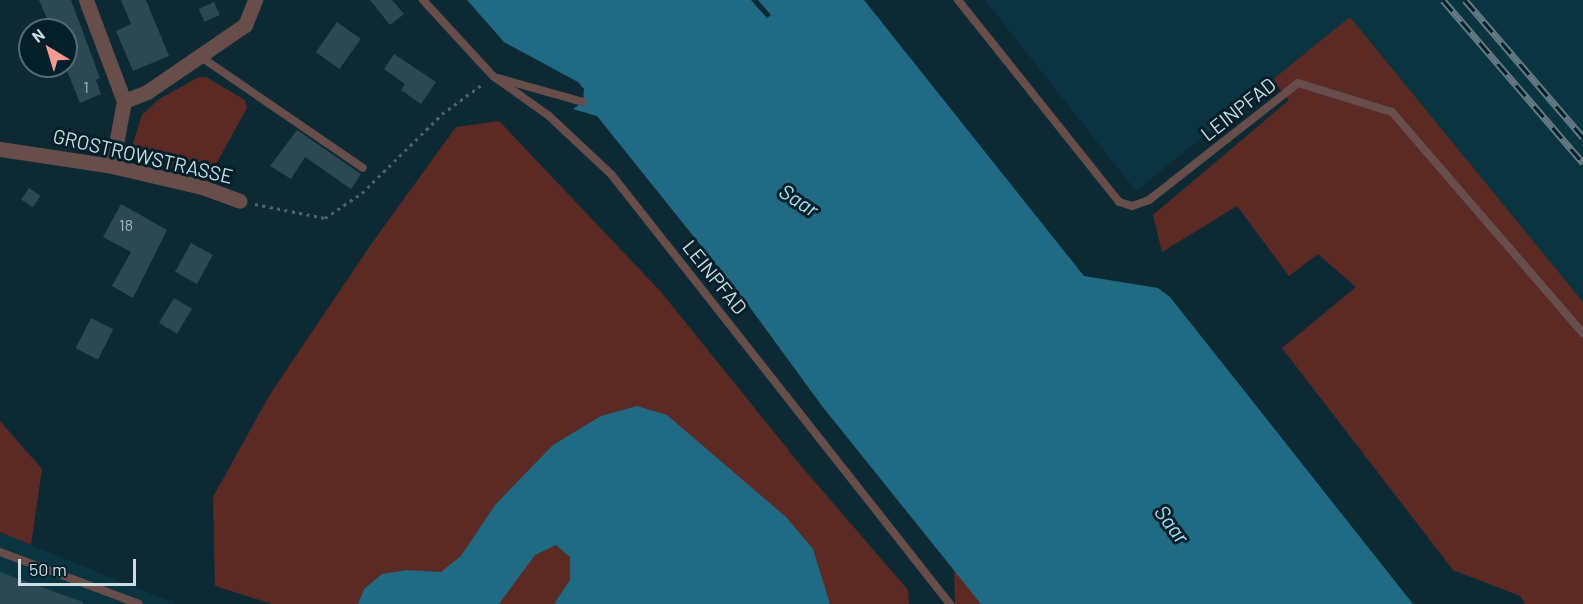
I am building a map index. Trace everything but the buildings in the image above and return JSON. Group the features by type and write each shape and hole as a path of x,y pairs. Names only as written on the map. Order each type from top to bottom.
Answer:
{"street":[{"path":"86,0 124,101 111,166"},
{"path":"124,101 147,92 245,25 256,0"},
{"name":"GROSTROWSTRASSE","path":"0,149 111,166 202,187 240,201"}],"lane":[{"name":"LEINPFAD","path":"423,0 493,76 549,116 611,174 950,604"},
{"name":"LEINPFAD","path":"958,0 1119,202 1132,206 1149,200 1298,83 1392,112 1583,333"},
{"path":"201,57 363,168"},
{"path":"493,76 583,102"},
{"path":"0,552 139,604"}],"path":[{"path":"240,201 325,218 362,194 442,114 493,76"}],"shaded area":[{"path":"985,0 1583,0 1583,302 1350,17 1136,191"},
{"path":"1350,17 1583,302 1583,604 1525,604 1520,596 1453,570 1282,348 1356,287 1318,254 1289,276 1237,206 1162,252 1153,215 1289,100 1272,80"},
{"path":"199,77 206,77 245,100 247,108 210,175 203,176 140,160 133,143 142,115 159,99"},
{"path":"499,121 661,292 802,467 908,590 909,604 272,604 215,586 213,497 269,396 372,243 456,127"},
{"path":"0,421 42,469 31,545 0,532"},
{"path":"0,532 31,545 176,604 0,604"},
{"path":"954,567 985,604 955,604"}],"water":[{"name":"Saar","path":"467,0 751,0 767,18 771,15 758,0 864,0 1084,276 1158,288 1170,297 1413,604 981,604 822,406 743,298 597,116 573,109 583,102 584,89 578,82 504,42"},
{"path":"637,406 667,415 786,517 813,549 830,604 554,604 570,580 570,557 556,545 535,555 499,604 358,604 364,589 382,574 407,570 441,572 461,556 495,505 553,445 601,416"}],"railway":[{"path":"1443,0 1583,163"},
{"path":"1465,0 1583,137"}]}
